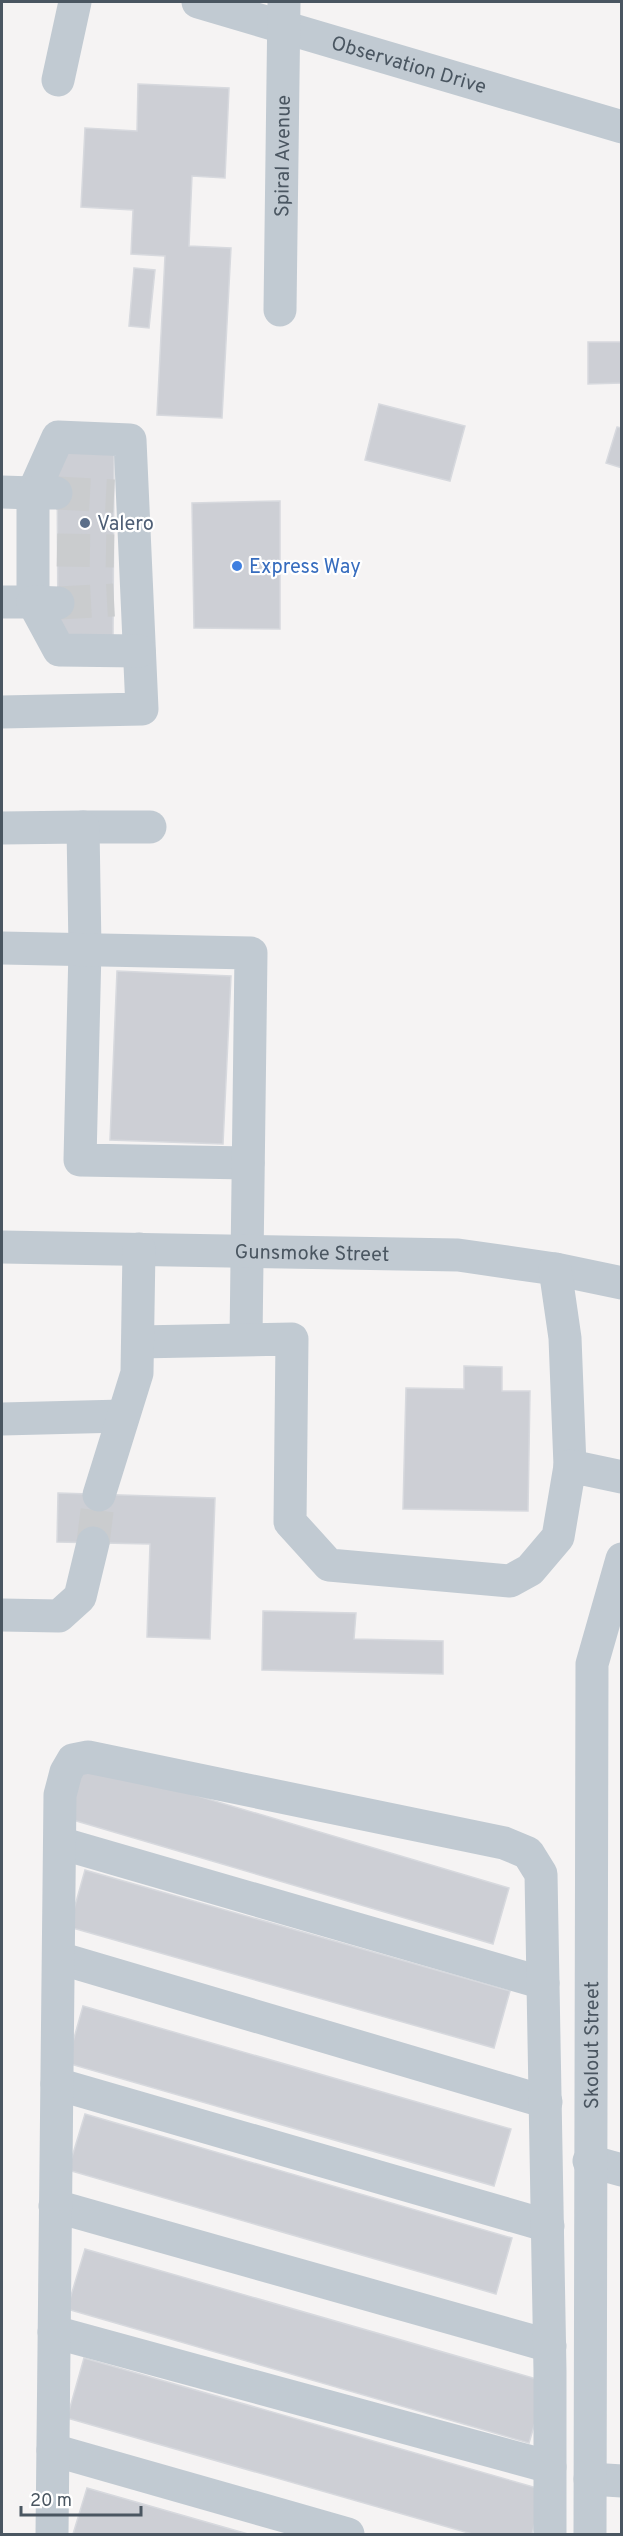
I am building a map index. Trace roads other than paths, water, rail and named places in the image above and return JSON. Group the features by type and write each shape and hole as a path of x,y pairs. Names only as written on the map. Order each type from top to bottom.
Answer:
{"street":[{"path":"58,80 75,2"},
{"name":"Observation Drive","path":"198,2 284,15 621,127"},
{"name":"Spiral Avenue","path":"280,310 284,15"},
{"path":"2,712 142,709 139,651 125,600 123,497 130,440 58,437 45,493 45,550 31,602 59,650 139,651"},
{"path":"2,492 45,493"},
{"path":"83,827 85,949 80,1160 248,1164"},
{"path":"2,828 150,827"},
{"path":"2,948 251,953 246,1339"},
{"name":"Gunsmoke Street","path":"2,1247 458,1255 555,1269 621,1283"},
{"path":"99,1494 137,1373 139,1249"},
{"path":"138,1342 292,1339 290,1522 329,1565 510,1581 530,1570 558,1538 570,1466 566,1338 555,1269"},
{"path":"2,1419 123,1416"},
{"path":"570,1466 621,1476"},
{"path":"2,1615 58,1616 80,1597 93,1543"},
{"name":"Skolout Street","path":"590,2535 606,2480 589,2161 592,1664 621,1559"},
{"path":"52,2535 60,1795 66,1772 73,1760 88,1757 504,1843 528,1853 541,1874 550,2346 550,2535"},
{"path":"60,1843 543,1983"},
{"path":"59,1958 546,2102"},
{"path":"57,2084 548,2226"},
{"path":"589,2161 621,2170"},
{"path":"56,2206 550,2346"},
{"path":"54,2332 550,2467"},
{"path":"53,2450 348,2535"}],"tunnel":[{"path":"57,493 114,496"},
{"path":"57,550 114,551"},
{"path":"58,603 114,600"},
{"path":"93,1543 99,1495"}],"place":[{"name":"Valero","path":"85,523"},
{"name":"Express Way","path":"237,566"}]}
